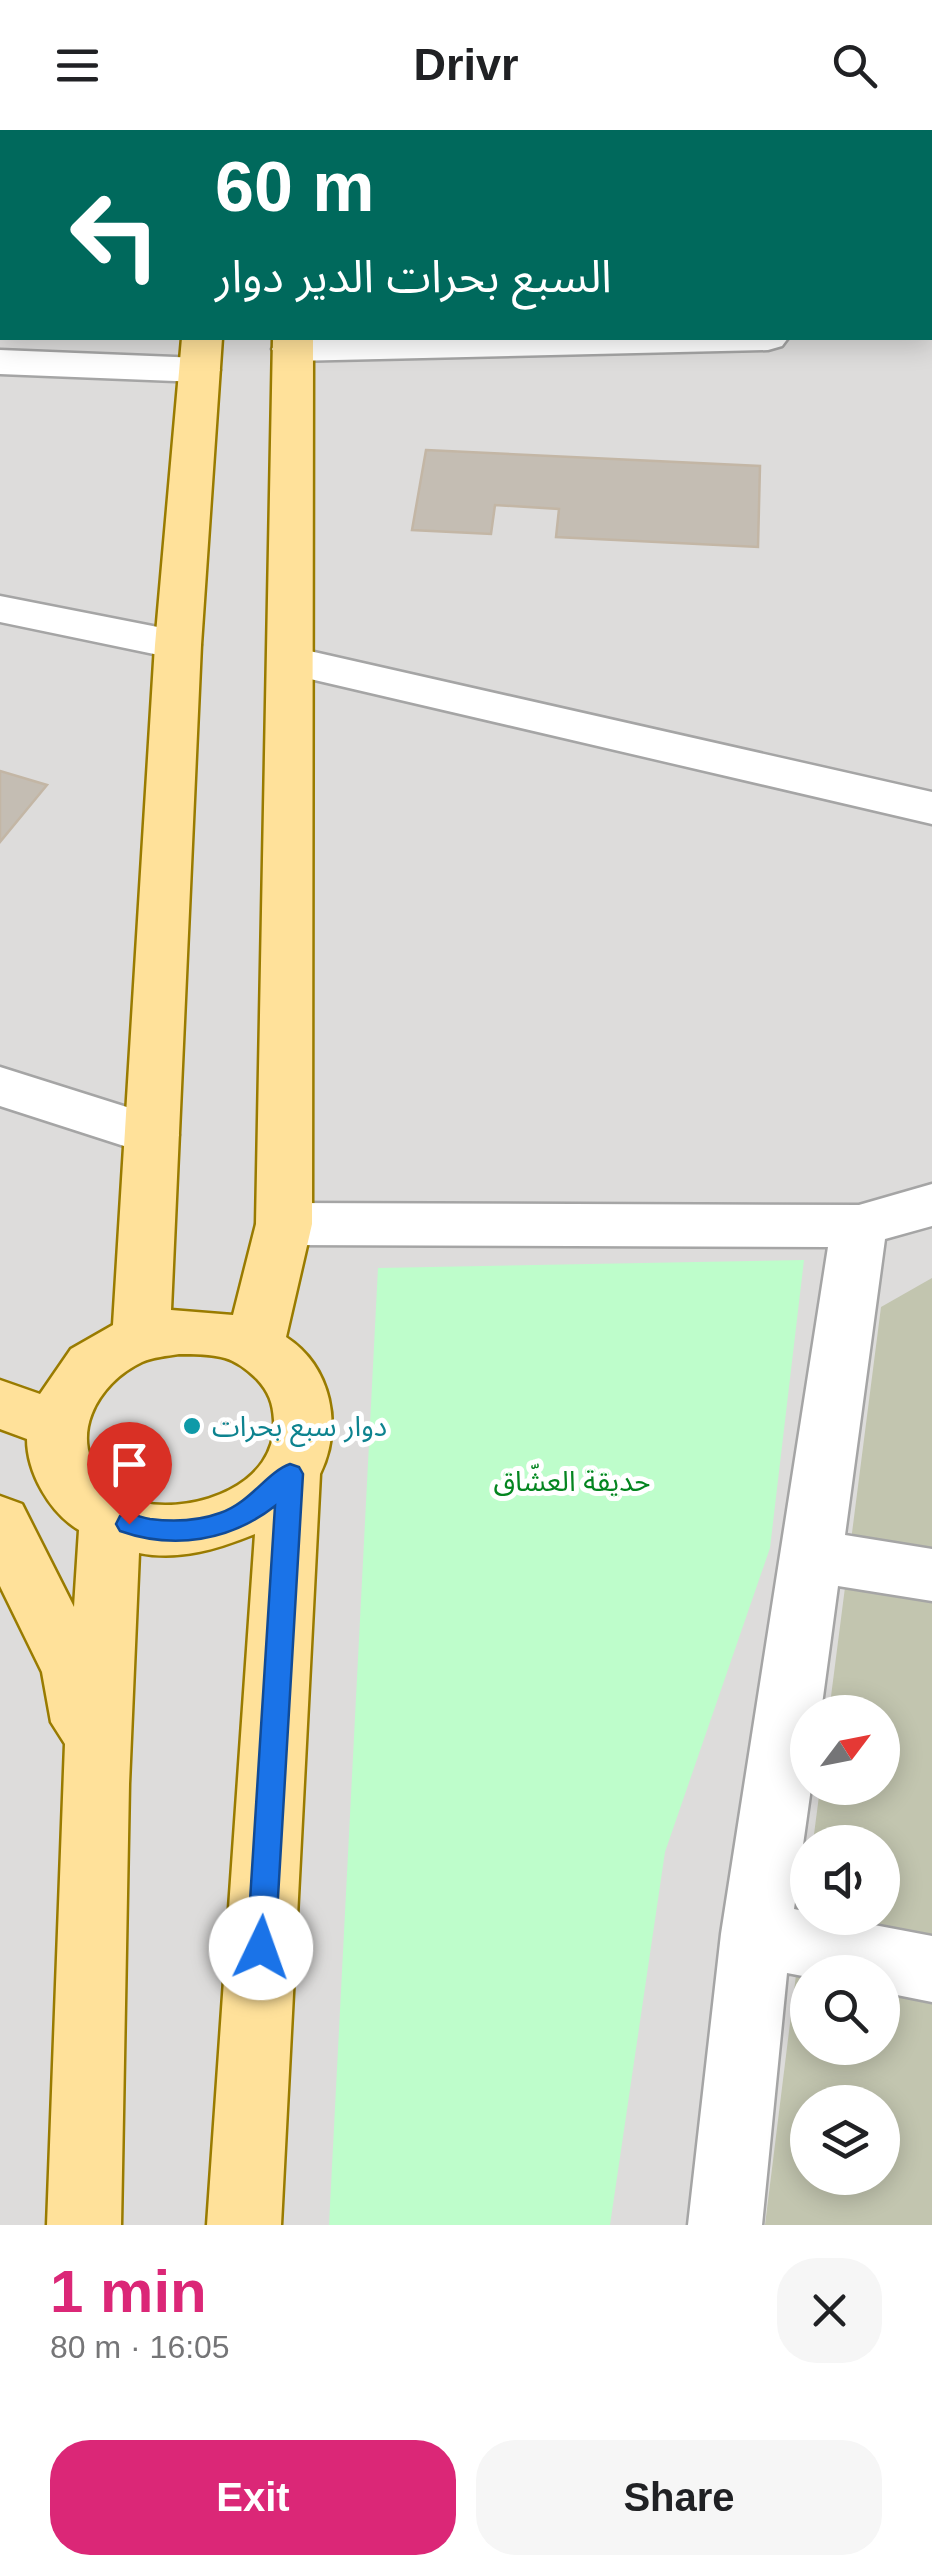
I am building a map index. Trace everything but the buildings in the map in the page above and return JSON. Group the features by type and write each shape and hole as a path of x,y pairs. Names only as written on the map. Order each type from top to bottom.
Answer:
{"main road":[{"path":"254,1346 284,1224 293,343"},
{"path":"140,1338 178,644 201,354"},
{"path":"0,1486 101,1512 148,1530 189,1531 230,1521 264,1501 290,1474 304,1446 306,1416 298,1388 280,1364 254,1346 218,1333 179,1330 140,1338 109,1352 84,1373 66,1398 56,1426 58,1456 70,1484 101,1512 84,2225"},
{"path":"0,1404 56,1426"},
{"path":"244,2225 290,1474"},
{"path":"0,1522 74,1672 96,1784"}],"street":[{"path":"293,343 629,340"},
{"path":"0,362 201,354"},
{"path":"0,608 178,644"},
{"path":"292,660 932,808"},
{"path":"0,1086 152,1135"},
{"path":"284,1224 859,1226 932,1205"},
{"path":"725,2225 756,1934 859,1226"},
{"path":"813,1556 932,1575"},
{"path":"756,1934 932,1969"}],"shaded area":[{"path":"0,340 932,340 932,2225 0,2225"},
{"path":"932,1278 932,2225 765,2225 790,2023 790,2065 900,2065 900,1955 798,1955 801,1935 900,1935 900,1825 815,1825 818,1805 900,1805 900,1695 831,1695 881,1307"}],"green space":[{"name":"حديقة العشّاق","path":"804,1260 770,1548 665,1852 610,2225 329,2225 378,1268"}],"place":[{"name":"دوار سبع بحرات","path":"192,1426"}],"route":[{"path":"129,1524 148,1530 189,1531 230,1521 264,1501 290,1474 261,1948"}]}
